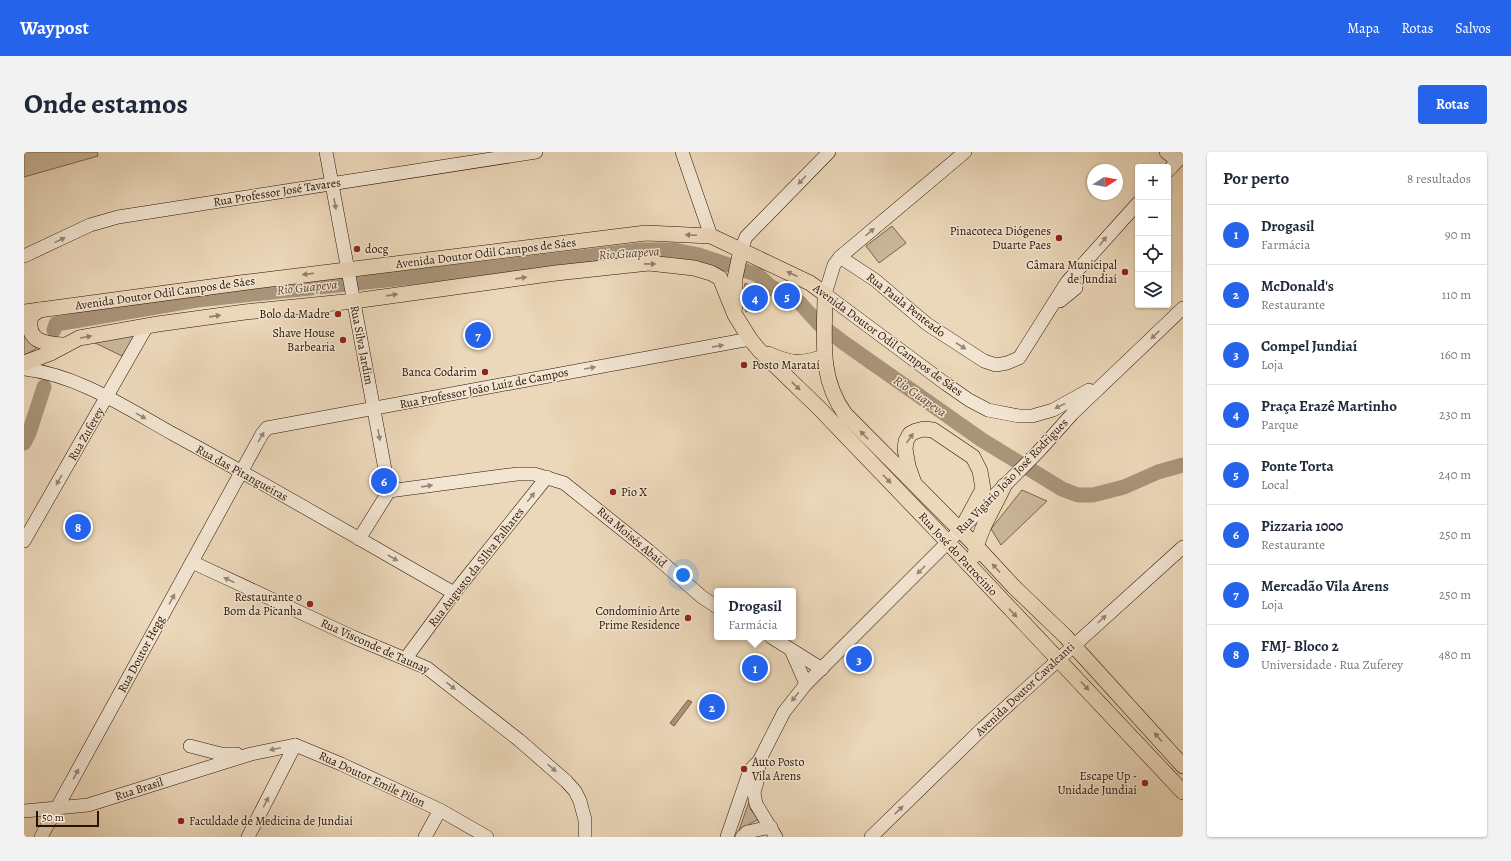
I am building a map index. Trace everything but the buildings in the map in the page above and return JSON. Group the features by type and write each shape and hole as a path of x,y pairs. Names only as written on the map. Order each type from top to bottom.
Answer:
{"main road":[{"name":"Avenida Doutor Odil Campos de Sáes","path":"24,312 348,273 646,233 711,236 740,254 810,283 825,298"},
{"path":"735,315 735,278 740,254"},
{"path":"24,363 79,338 147,326 353,295 649,263 694,268 711,273 720,278 735,315"},
{"name":"Rua José do Patrocínio","path":"825,298 824,356 831,391 836,402 854,424 916,488 961,530 1014,587 1073,645 1183,766"},
{"path":"39,310 31,316 28,326 38,341 57,349"},
{"name":"Rua José do Patrocínio","path":"735,315 755,345 819,408 949,543 1057,659 1073,673 1183,792"},
{"path":"755,345 793,364 824,356"},
{"path":"916,488 908,466 905,449 908,438 916,431 924,429 933,430 973,457 980,471 982,489 961,530"},
{"path":"973,570 976,546 1004,486"}],"street":[{"name":"Rua Silva Jardim","path":"326,152 375,409 389,491"},
{"name":"Rua Professor José Tavares","path":"24,256 90,225 118,217 536,152"},
{"path":"682,152 711,236"},
{"path":"740,254 746,237 829,152"},
{"path":"825,298 834,265 840,257 965,152"},
{"path":"1166,152 1180,158 1171,168"},
{"name":"Rua Paula Penteado","path":"840,257 876,280 927,324 984,361 996,365 1008,364 1019,358 1067,282 1135,206"},
{"path":"1052,307 1076,288"},
{"name":"Avenida Doutor Odil Campos de Sáes","path":"825,298 969,400 988,410 1013,416 1032,416 1053,410 1106,380"},
{"name":"Rua Vigário João José Rodrigues","path":"759,761 784,712 806,684 949,543 1106,380 1183,308"},
{"name":"Rua Zuferey","path":"24,541 147,326"},
{"name":"Rua Professor João Luiz de Campos","path":"242,472 262,434 267,428 755,345"},
{"name":"Rua das Pitangueiras","path":"24,369 68,379 106,398 242,472 454,593"},
{"name":"Rua Doutor Hegg","path":"41,837 242,472"},
{"name":"Rua Moisés Abaid","path":"389,491 517,474 534,474 547,477 564,483 649,551 702,597 714,605"},
{"name":"Rua Augusto da SIlva Palhares","path":"406,658 454,593 547,477"},
{"path":"359,539 389,491"},
{"name":"Avenida Doutor Cavalcanti","path":"871,837 983,728 1057,659 1183,546"},
{"name":"Rua Visconde de Taunay","path":"192,562 353,637 406,658 427,668 443,679 566,780 575,790 585,820 585,837"},
{"path":"776,640 822,668"},
{"path":"791,650 806,684"},
{"path":"190,746 221,754 251,754 295,745"},
{"path":"248,837 295,745"},
{"name":"Rua Doutor Emile Pilon","path":"295,745 341,764 440,810 487,837"},
{"name":"Rua Brasil","path":"24,811 88,805 251,754"},
{"path":"759,761 758,778 754,793 756,804 773,832"},
{"path":"727,837 750,770 759,761"},
{"path":"425,837 440,810"},
{"path":"742,837 747,832 773,832"}],"shaded area":[{"path":"24,152 97,152 98,156 24,177"},
{"path":"892,226 906,243 879,263 866,246"},
{"path":"745,283 771,295 746,312 743,293"},
{"path":"24,331 36,344 36,349 24,355"},
{"path":"134,335 134,338 122,356 89,340"},
{"path":"1022,490 1047,501 1001,545 991,529"},
{"path":"688,700 692,702 674,726 670,723"},
{"path":"749,802 751,810 759,819 738,833"}],"waterway":[{"name":"Rio Guapeva","path":"54,330 56,324 197,300 413,277 641,250 674,250 699,255 758,275 770,286 799,302 819,324 844,343 982,440 1062,489 1078,495 1093,495 1124,487 1158,472 1183,465"},
{"name":"Rio Guapeva","path":"24,443 29,433 44,387"}],"place":[{"name":"Pinacoteca Diógenes Duarte Paes","path":"1059,238"},
{"name":"docg","path":"357,249"},
{"name":"Câmara Municipal de Jundiaí","path":"1125,272"},
{"name":"Ponte Torta","path":"787,296"},
{"name":"Praça Erazê Martinho","path":"755,298"},
{"name":"Bolo da Madre","path":"338,314"},
{"name":"Mercadão Vila Arens","path":"478,335"},
{"name":"Shave House Barbearia","path":"343,340"},
{"name":"Posto Marataí","path":"744,365"},
{"name":"Banca Codarim","path":"485,372"},
{"name":"Pizzaria 1000","path":"384,481"},
{"name":"Pio X","path":"613,492"},
{"name":"FMJ- Bloco 2","path":"78,527"},
{"name":"Restaurante o Bom da Picanha","path":"310,604"},
{"name":"Condomínio Arte Prime Residence","path":"688,618"},
{"name":"Compel Jundiaí","path":"859,659"},
{"name":"Drogasil","path":"755,668"},
{"name":"McDonald's","path":"712,707"},
{"name":"Auto Posto Vila Arens","path":"744,769"},
{"name":"Escape Up - Unidade Jundiaí","path":"1145,783"},
{"name":"Faculdade de Medicina de Jundiaí","path":"181,821"}]}
